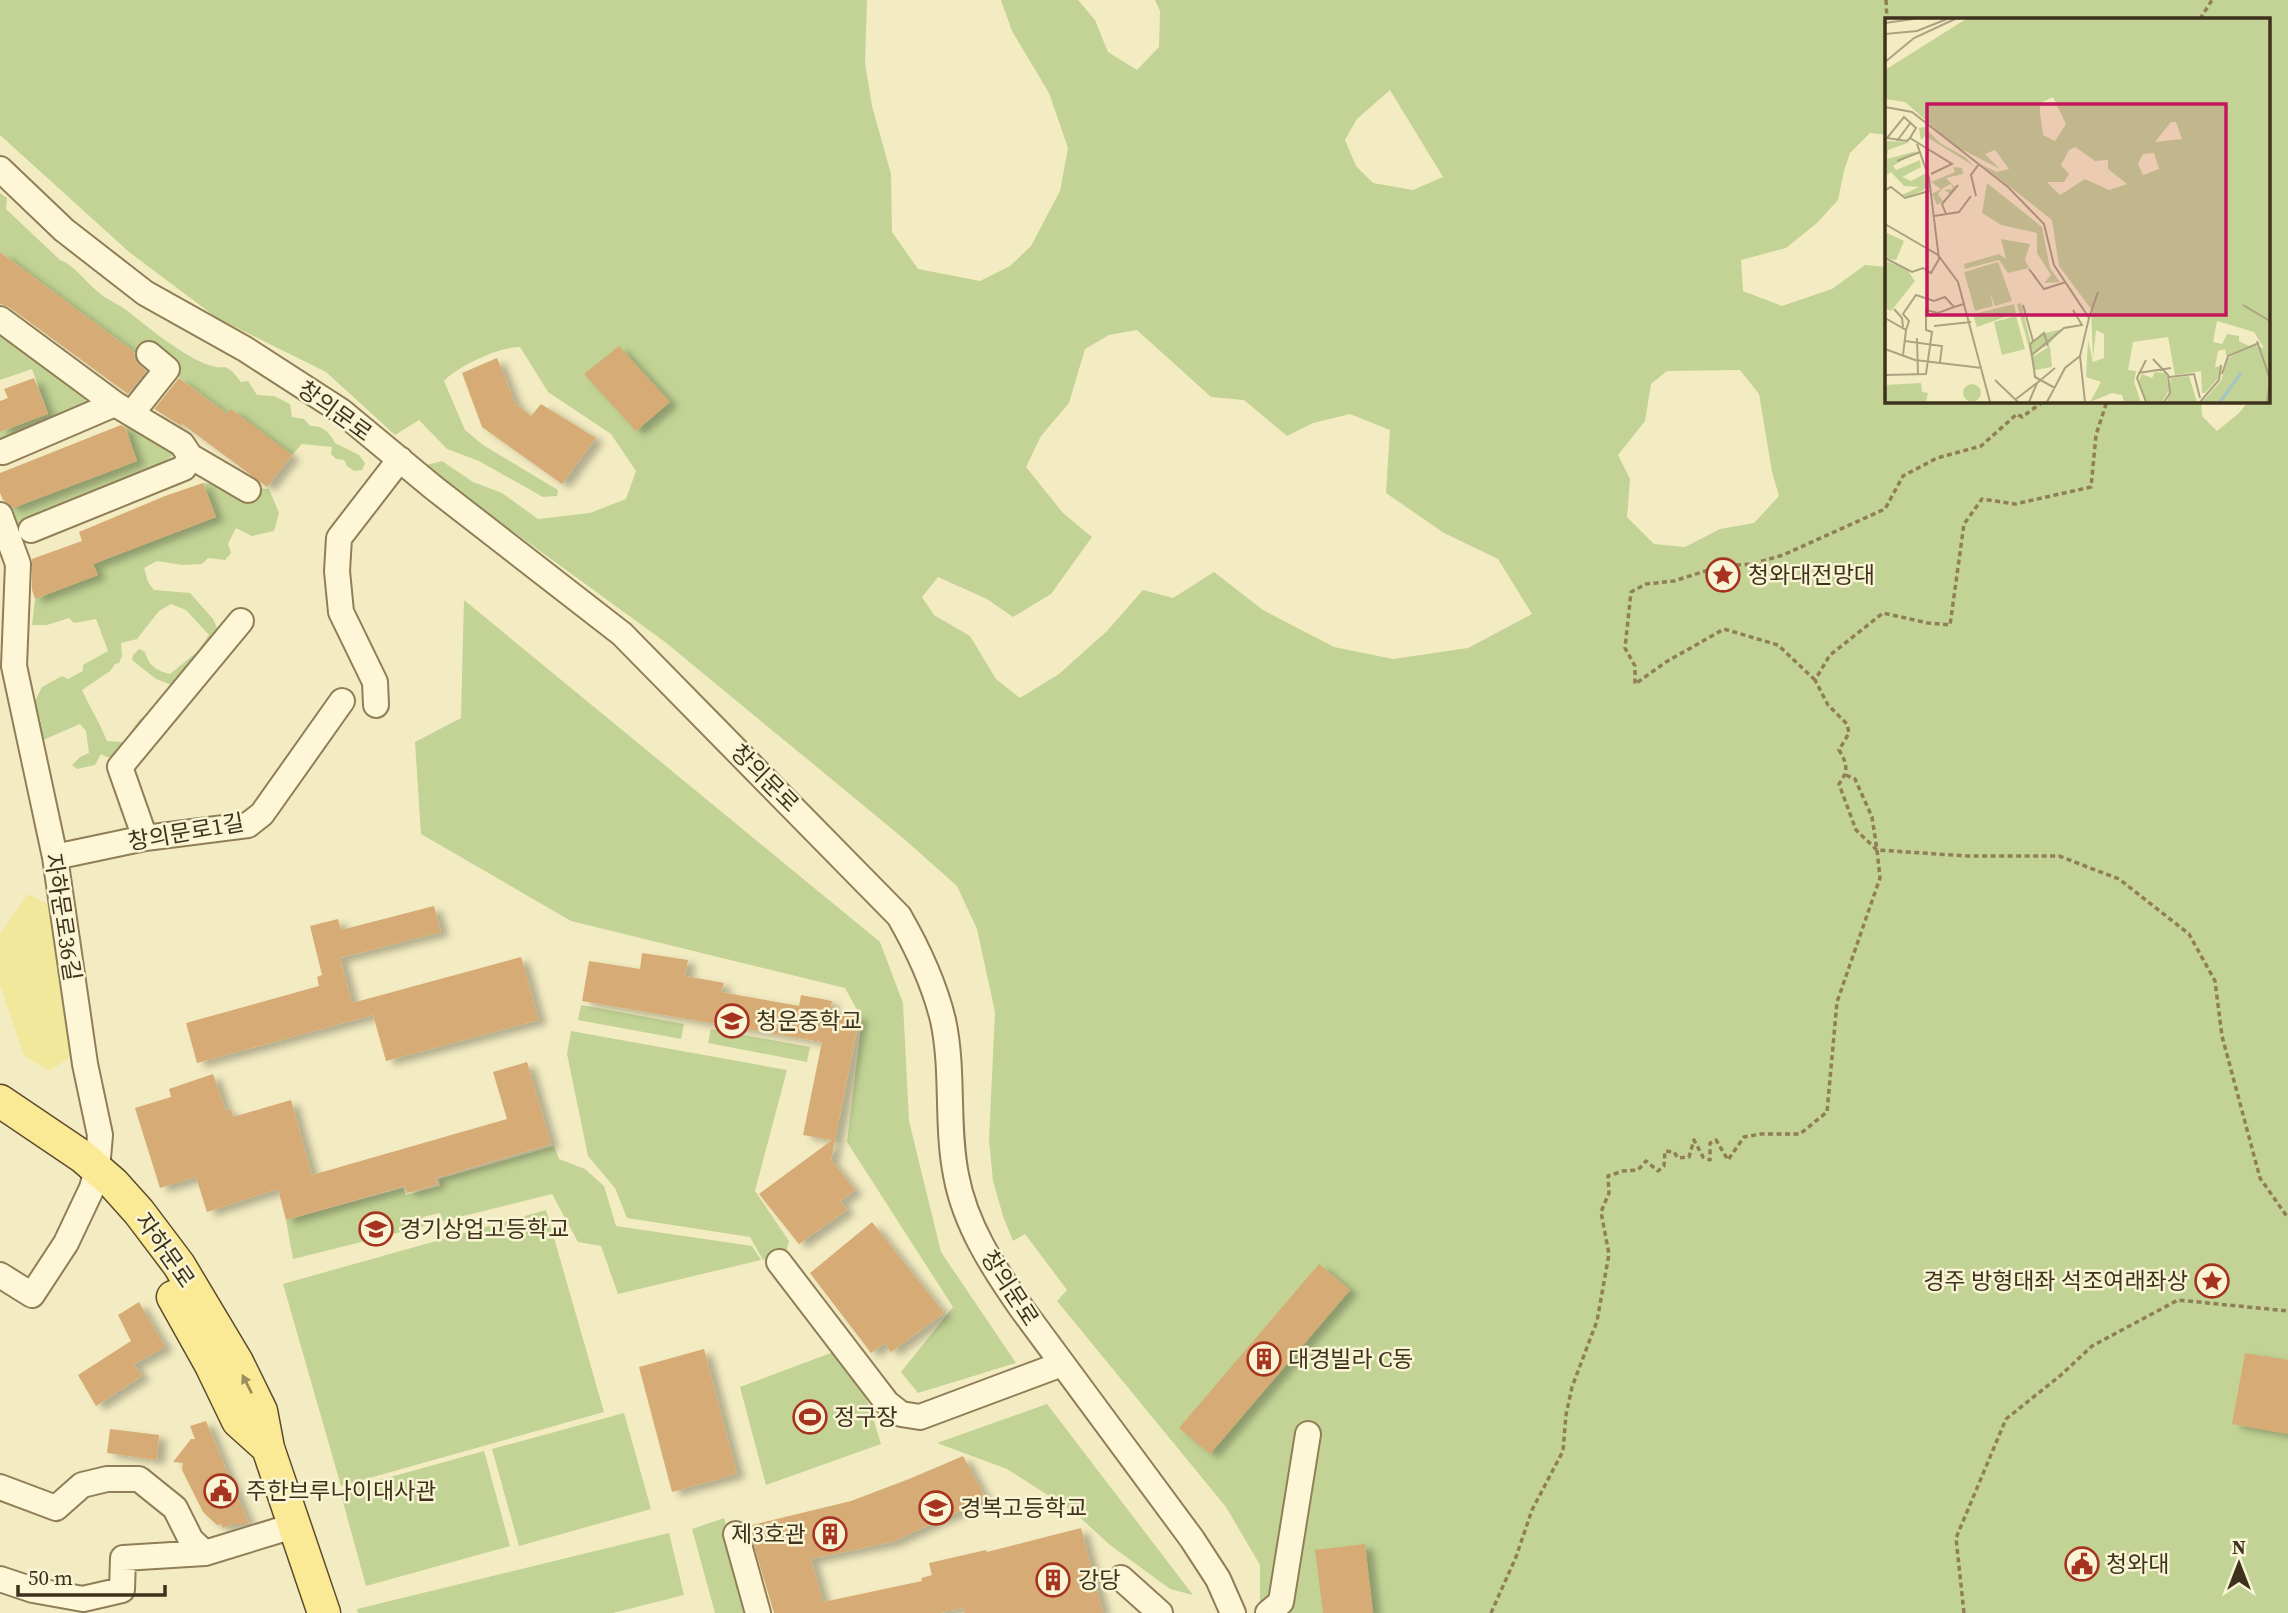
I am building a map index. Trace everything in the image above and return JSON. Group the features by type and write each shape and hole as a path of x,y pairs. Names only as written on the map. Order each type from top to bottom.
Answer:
{"main road":[{"name":"자하문로","path":"0,1101 83,1157 94,1179"},
{"name":"자하문로","path":"0,1120 23,1132 139,1212 179,1265 236,1362 261,1411 268,1448 324,1613"}],"street":[{"name":"창의문로","path":"0,169 64,230 145,293 245,349 341,411 622,634 899,916 917,948 943,1020 956,1177 973,1229 995,1270 1192,1539 1218,1579 1233,1613"},
{"path":"0,319 123,408 182,444 190,456 248,490"},
{"path":"3,452 123,408 167,369 149,354"},
{"path":"31,530 184,468 190,456"},
{"path":"376,705 375,682 341,612 337,571 339,538 400,459"},
{"name":"자하문로36길","path":"0,514 18,564 7,668 55,857 85,1064 100,1135 94,1179"},
{"path":"145,838 120,767 241,621"},
{"name":"창의문로1길","path":"55,857 145,838 248,825 255,821 342,701"},
{"path":"0,1275 32,1295 66,1243 94,1179"},
{"path":"779,1262 887,1403 901,1414 920,1417 1062,1364"},
{"path":"1268,1613 1281,1602 1308,1434"},
{"path":"0,1487 56,1508 82,1485 107,1479 139,1479 175,1508 191,1540 205,1553"},
{"path":"0,1579 33,1590 83,1599 122,1590 123,1558 205,1553 293,1526"},
{"path":"736,1534 758,1613"},
{"path":"1122,1578 1160,1613"}],"path":[{"path":"1886,0 1887,18"},
{"path":"2201,18 2212,0"},
{"path":"2043,402 2022,417 2017,414 1981,446 1937,458 1903,476 1885,509 1783,555 1752,564 1721,566 1674,581 1646,584 1631,592 1625,648 1635,666 1635,684 1666,662 1724,629 1778,645 1815,680 1828,705 1847,724 1849,733 1839,750 1847,762 1846,775 1839,784 1856,830 1877,850 1968,856 2059,856 2119,880 2189,934 2214,981 2222,1036 2260,1178 2288,1218"},
{"path":"1815,680 1830,655 1883,614 1950,625 1964,524 1982,499 2015,504 2091,487 2095,435 2107,402"},
{"path":"1491,1613 1516,1557 1532,1510 1563,1451 1572,1387 1597,1321 1609,1254 1601,1212 1609,1193 1608,1176 1638,1170 1646,1161 1658,1171 1664,1166 1665,1151 1674,1152 1678,1158 1689,1157 1694,1140 1703,1157 1710,1160 1710,1143 1716,1140 1728,1160 1744,1137 1800,1134 1827,1112 1837,1002 1880,877 1872,817 1856,779 1846,775"},
{"path":"1964,1613 1956,1538 2006,1419 2092,1346 2178,1300 2288,1311"}],"green space":[{"path":"0,0 867,0 865,63 872,106 891,174 892,232 918,269 980,281 1010,266 1031,246 1060,191 1068,148 1049,93 1012,31 1001,0 1078,0 1095,20 1108,52 1137,70 1159,47 1160,11 1155,0 2288,0 2288,1613 1260,1613 1260,1565 1226,1507 1057,1301 1067,1290 1025,1234 1013,1241 993,1181 989,1140 995,1012 977,929 957,886 903,838 665,642 423,466 442,461 473,482 502,493 538,519 590,513 626,499 636,471 611,434 548,392 520,347 479,358 450,375 444,381 465,430 483,445 558,490 557,496 543,497 479,461 447,449 419,420 395,435 326,372 217,318 129,252 0,135","holes":["1390,90 1443,177 1413,190 1373,183 1356,166 1345,140 1357,119","1137,330 1211,397 1244,400 1287,436 1313,423 1350,414 1390,430 1386,493 1444,533 1498,559 1532,614 1468,648 1393,659 1334,647 1263,610 1214,572 1173,598 1143,590 1107,631 1059,674 1020,698 996,679 970,636 934,615 922,597 938,577 987,599 1013,617 1051,594 1092,537 1063,513 1026,467 1041,436 1069,403 1085,349 1109,335","1740,370 1759,394 1772,472 1779,496 1754,523 1720,529 1685,547 1654,544 1627,517 1630,479 1618,455 1645,421 1651,384 1667,371"]},
{"path":"0,193 7,198 6,209 101,294 189,356 232,371 241,382 248,381 257,395 274,396 290,404 292,417 304,419 310,426 322,428 335,443 359,455 365,463 362,470 354,471 344,460 336,459 331,454 332,447 302,444 292,455 227,414 173,373 157,369 0,252"},
{"path":"0,330 88,398 88,407 0,451 0,432 48,413 32,369 0,380"},
{"path":"132,420 149,434 154,442 162,440 175,454 160,465 35,514 36,518 21,534 14,531 7,510 137,461 124,424"},
{"path":"203,483 269,489 279,513 274,531 252,536 236,528 228,544 231,553 225,560 208,558 202,564 182,565 157,561 144,568 148,582 154,590 190,593 213,619 218,630 177,687 156,679 132,660 139,649 145,652 154,667 170,674 197,652 209,635 186,610 171,604 159,611 137,639 121,643 122,656 119,663 82,690 107,741 124,742 139,720 149,712 151,721 121,758 101,754 95,765 77,769 72,765 89,753 86,731 80,724 41,741 34,723 41,721 31,709 42,687 62,676 68,679 83,671 83,665 108,651 96,619 74,623 69,618 47,625 32,625 35,599 97,575 93,564 216,517"},
{"path":"464,600 880,942 903,1003 909,1121 941,1252 1016,1363 918,1393 901,1372 953,1307 847,1142 862,1019 845,988 571,921 421,834 415,742 461,718"},
{"path":"581,1005 684,1024 681,1039 578,1020"},
{"path":"711,1029 810,1047 807,1062 708,1043"},
{"path":"571,1031 787,1070 755,1191 789,1241 786,1254 763,1260 750,1237 627,1218 615,1188 588,1156 567,1054"},
{"path":"554,1146 559,1159 585,1169 604,1186 616,1226 752,1246 761,1260 618,1294 601,1246 578,1242 552,1194 443,1221 440,1213 423,1217 425,1226 293,1259 286,1220 403,1188 406,1195 440,1186 439,1179"},
{"path":"546,1210 604,1412 341,1486 283,1284"},
{"name":"정구장","path":"836,1351 864,1390 881,1444 766,1485 740,1387"},
{"path":"1047,1404 1193,1595 1170,1589 1110,1545 1074,1512 1007,1469 937,1443"},
{"path":"624,1413 651,1509 519,1546 492,1449"},
{"path":"484,1451 510,1546 366,1586 340,1491"},
{"path":"724,1518 750,1613 715,1613 692,1529"},
{"path":"669,1533 684,1595 613,1613 358,1613 357,1609"}],"sand":[{"path":"28,894 52,907 72,1056 49,1071 24,1056 0,985 0,934"}],"building":[{"path":"0,252 134,352 135,360 146,371 128,394 9,307 0,304"},
{"path":"619,346 670,402 636,431 584,374"},
{"path":"497,358 515,403 531,416 541,404 596,438 562,484 482,427 462,373"},
{"path":"34,378 48,414 0,432 0,401 8,398 4,389"},
{"path":"179,378 227,414 231,409 292,455 267,487 181,423 183,427 154,409"},
{"path":"121,425 125,427 137,461 13,508 3,500 0,493 0,473"},
{"path":"203,483 216,517 93,564 98,575 35,599 32,590 32,559 82,541 79,532"},
{"path":"434,906 441,932 340,958 352,1003 521,957 539,1020 386,1061 373,1015 197,1063 186,1023 319,986 317,977 322,975 310,926 338,919 341,930"},
{"path":"642,953 688,960 685,976 724,983 721,992 799,1006 801,995 832,1001 830,1011 860,1016 831,1160 855,1190 840,1201 847,1210 799,1244 759,1194 832,1140 803,1135 822,1042 582,1001 589,961 640,969"},
{"path":"527,1062 551,1144 436,1178 438,1184 407,1193 405,1186 286,1220 278,1189 207,1212 196,1177 160,1188 135,1108 171,1097 169,1089 213,1074 226,1111 231,1109 233,1117 291,1100 312,1175 507,1119 493,1072"},
{"path":"872,1222 944,1313 891,1352 885,1343 871,1353 810,1273"},
{"name":"대경빌라 C동","path":"1319,1264 1350,1290 1210,1454 1179,1428"},
{"path":"139,1302 165,1347 134,1364 142,1376 96,1406 78,1375 131,1341 118,1315"},
{"path":"704,1349 737,1474 672,1492 639,1367"},
{"path":"2245,1353 2288,1360 2288,1434 2232,1424"},
{"path":"206,1421 249,1524 232,1524 223,1528 221,1524 217,1525 203,1512 182,1470 183,1463 173,1462 191,1439 195,1439 190,1426"},
{"path":"110,1429 159,1435 157,1460 107,1453"},
{"path":"963,1456 986,1499 892,1542 811,1559 823,1602 922,1581 921,1578 932,1575 929,1563 986,1550 987,1552 1081,1528 1103,1613 964,1613 963,1608 940,1613 774,1613 748,1526 851,1501"},
{"path":"1365,1544 1373,1613 1323,1613 1315,1550"}],"place":[{"name":"청와대전망대","path":"1723,575"},
{"name":"청운중학교","path":"732,1021"},
{"name":"경기상업고등학교","path":"376,1229"},
{"name":"경주 방형대좌 석조여래좌상","path":"2212,1281"},
{"name":"대경빌라 C동","path":"1264,1359"},
{"name":"정구장","path":"810,1417"},
{"name":"주한브루나이대사관","path":"221,1491"},
{"name":"경복고등학교","path":"936,1508"},
{"name":"제3호관","path":"830,1534"},
{"name":"청와대","path":"2082,1564"},
{"name":"강당","path":"1053,1580"}]}
